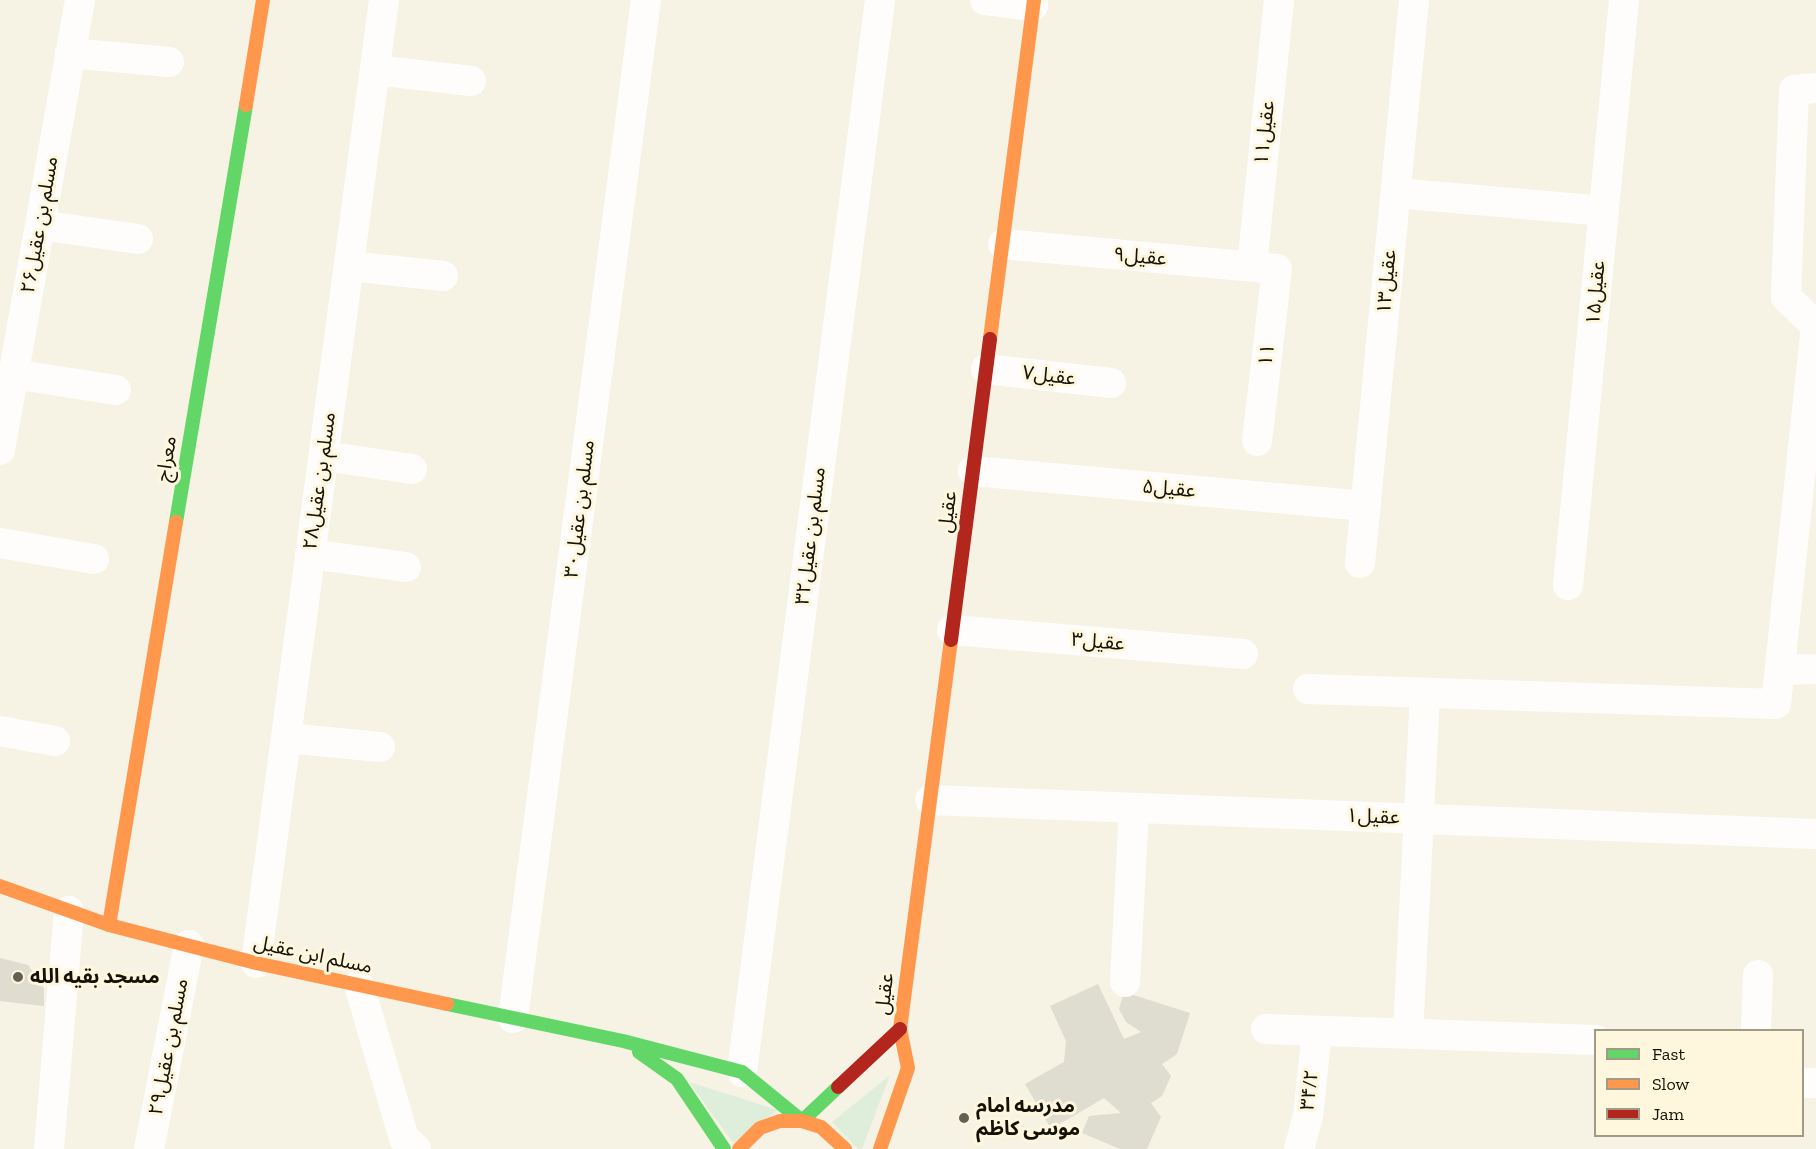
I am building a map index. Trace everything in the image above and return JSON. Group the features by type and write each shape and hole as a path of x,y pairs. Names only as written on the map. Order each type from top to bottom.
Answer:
{"street":[{"name":"مسلم بن عقیل۲۶","path":"0,450 80,0"},
{"name":"معراج","path":"109,925 264,0"},
{"name":"مسلم بن عقیل۲۸","path":"256,963 384,0"},
{"name":"مسلم بن عقیل۳۰","path":"513,1018 646,0"},
{"name":"مسلم بن عقیل۳۲","path":"742,1072 880,0"},
{"path":"985,0 1034,3"},
{"name":"عقیل۱۱","path":"1264,268 1279,0"},
{"name":"عقیل۱۳","path":"1360,564 1414,0"},
{"name":"عقیل۱۵","path":"1568,585 1624,0"},
{"name":"عقیل","path":"880,1149 908,1068 900,1029 1034,3"},
{"path":"70,52 169,62"},
{"path":"375,70 471,81"},
{"path":"1308,689 1776,704 1815,325 1786,297 1794,90 1816,88"},
{"path":"1396,193 1604,211"},
{"path":"40,225 138,239"},
{"name":"عقیل۹","path":"1002,244 1264,268"},
{"path":"349,266 443,276"},
{"name":"۱۱","path":"1257,441 1264,268"},
{"name":"عقیل۷","path":"986,369 1111,383"},
{"path":"13,374 116,390"},
{"path":"324,456 412,468"},
{"name":"عقیل۵","path":"973,471 1366,506"},
{"path":"0,543 93,559"},
{"path":"310,554 406,567"},
{"name":"عقیل۳","path":"952,630 1243,654"},
{"path":"1780,670 1816,669"},
{"path":"1408,1033 1425,693"},
{"path":"0,730 55,741"},
{"path":"286,738 380,747"},
{"name":"عقیل۱","path":"930,800 1816,834"},
{"path":"1125,982 1134,808"},
{"name":"مسلم ابن عقیل","path":"0,886 109,925 256,963 623,1041 742,1072"},
{"path":"48,1149 69,911"},
{"name":"مسلم بن عقیل۲۹","path":"149,1149 189,945"},
{"path":"1756,1029 1758,975"},
{"path":"359,985 404,1138 416,1149"},
{"path":"802,1121 900,1029"},
{"path":"1266,1029 1594,1040"},
{"name":"۳۴/۲","path":"1299,1149 1308,1116 1317,1031"},
{"path":"623,1041 677,1079 724,1149"},
{"path":"742,1072 802,1121"},
{"path":"739,1149 760,1128 780,1121 802,1121 821,1127 837,1139 845,1149"}],"green space":[{"path":"890,1075 862,1149 858,1149 832,1122"},
{"path":"689,1082 778,1110 733,1143"}],"building":[{"name":"مسجد بقیه الله","path":"0,958 28,965 44,989 44,1006 0,1001"},
{"path":"1098,984 1124,1039 1141,1032 1126,1022 1119,1009 1124,992 1190,1013 1177,1054 1162,1064 1171,1076 1162,1096 1151,1103 1161,1117 1147,1149 1120,1149 1082,1133 1089,1116 1121,1113 1104,1098 1051,1129 1025,1084 1064,1062 1066,1041 1050,1006"}],"traffic: fast":[{"path":"176,522 246,105"},
{"path":"447,1004 623,1041 742,1072 802,1121 838,1087"},
{"path":"639,1052 677,1079 724,1149"}],"traffic: slow":[{"path":"246,105 263,0"},
{"path":"990,339 1034,0"},
{"path":"109,925 176,522"},
{"path":"880,1149 908,1068 900,1029 951,640"},
{"path":"0,886 109,925 256,963 447,1004"},
{"path":"739,1149 760,1128 780,1121 802,1121 821,1127 845,1149"}],"traffic: jam":[{"path":"951,640 990,339"},
{"path":"838,1087 900,1029"}],"place":[{"name":"مسجد بقیه الله","path":"18,977"},
{"name":"مدرسه امام موسی کاظم","path":"964,1118"}]}
